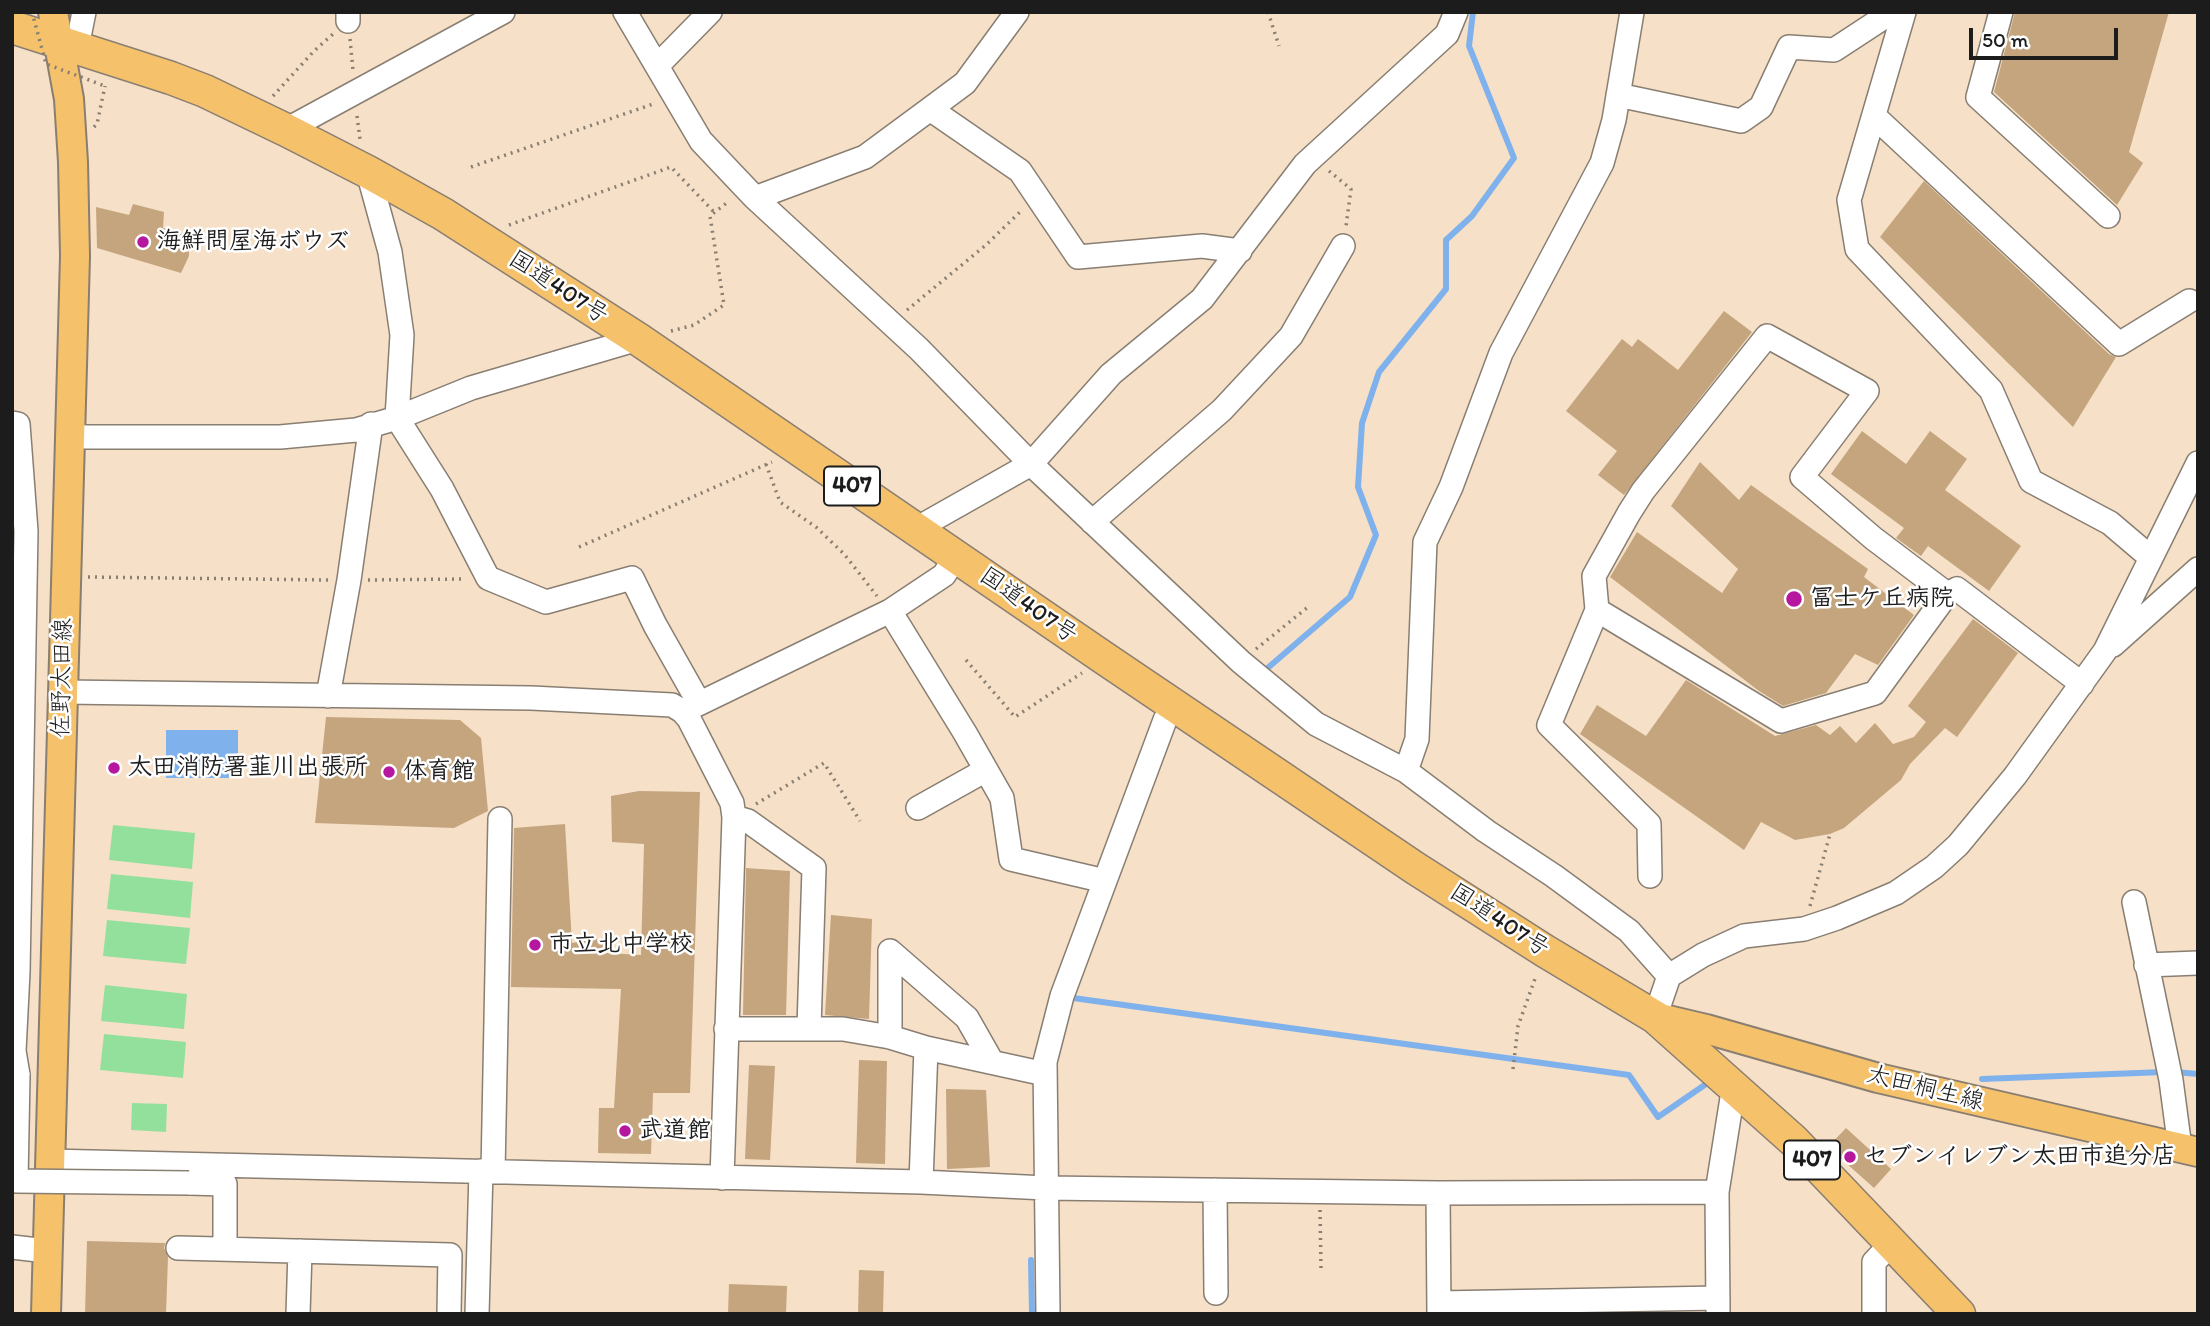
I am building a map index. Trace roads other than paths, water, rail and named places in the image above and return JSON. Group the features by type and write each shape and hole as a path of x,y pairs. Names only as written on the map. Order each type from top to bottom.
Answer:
{"highway":[{"name":"国道407号","path":"12,27 63,34 171,78 286,130 368,172 478,236 638,339 1415,868 1655,1017 1794,1142 1959,1314"}],"main road":[{"name":"佐野太田線","path":"46,1314 75,256 73,162 63,34"},
{"name":"太田桐生線","path":"1655,1017 1878,1078 2189,1150"}],"street":[{"path":"63,34 84,12"},
{"path":"286,130 503,12"},
{"path":"625,12 701,141 750,193 892,323 1031,464 1241,662 1316,724 1406,771 1486,831 1629,931 1669,976"},
{"path":"657,66 710,12"},
{"path":"750,193 865,157 965,83 1017,12"},
{"path":"916,529 1031,464 1111,374 1202,299 1312,157 1447,34 1456,12"},
{"path":"1406,771 1417,739 1425,542 1451,487 1500,353 1602,163 1618,95 1632,12"},
{"path":"1618,95 1741,121 1761,107 1790,47 1834,50 1892,12"},
{"path":"1904,12 1849,200 1857,249 1991,390 2031,481 2110,523 2150,556"},
{"path":"2001,12 1978,97 2108,216"},
{"path":"930,109 1020,171 1078,257 1202,246 1240,251"},
{"path":"1874,116 2119,344 2189,301"},
{"path":"368,172 390,252 402,335 397,418 442,489 488,578 546,602 632,578 691,707 689,719 732,803 734,817 722,1178"},
{"path":"1092,522 1222,410 1291,336 1343,246"},
{"path":"1650,876 1649,824 1549,725 1597,610 1594,576 1629,513 1643,491 1767,336 1867,391 1801,477 1873,538 1947,594"},
{"path":"68,436 280,437 356,429 397,418 471,388 638,339"},
{"path":"15,423 26,531 17,729 16,1181 225,1184 225,1248"},
{"path":"328,696 349,580 372,424"},
{"path":"1655,1017 1669,976 1703,955 1744,936 1804,929 1896,893 1934,867 1958,845 2015,776 2105,651 2198,463"},
{"path":"63,692 531,698 691,707 890,611 944,575 956,556"},
{"path":"2105,651 2198,569"},
{"path":"1597,610 1781,721 1875,693 1947,594 1957,589 2082,684"},
{"path":"890,611 1002,798 1012,859 1105,881"},
{"path":"1048,1314 1045,1062 1062,996 1165,720 1174,704"},
{"path":"918,808 986,770"},
{"path":"734,817 748,821 814,867 809,1028"},
{"path":"477,1314 487,1171 500,819"},
{"path":"2134,902 2171,1080 2189,1150"},
{"path":"890,1037 890,951 967,1018 992,1062"},
{"path":"2146,965 2198,963"},
{"path":"726,1028 843,1028 1045,1074"},
{"path":"921,1182 926,1048"},
{"path":"1438,1193 1439,1308 1718,1306 1717,1192 1732,1098 1739,1092"},
{"path":"49,1161 921,1182 1046,1188 1438,1193 1717,1192"},
{"path":"1215,1190 1216,1293"},
{"path":"1874,1314 1874,1262 1892,1243"},
{"path":"12,1247 47,1251"},
{"path":"178,1248 450,1255 449,1314"},
{"path":"298,1314 300,1251"}],"water":[{"path":"166,730 238,730 238,778 166,778"}],"waterway":[{"path":"1263,672 1350,597 1376,535 1358,487 1362,423 1379,372 1446,289 1446,240 1472,216 1514,158 1469,46 1473,12"},
{"path":"1066,997 1629,1075 1658,1117 1706,1084"},
{"path":"1982,1079 2164,1072"},
{"path":"2175,1072 2198,1074"},
{"path":"1031,1260 1032,1314"}],"place":[{"name":"海鮮問屋海ボウズ","path":"143,242"},
{"name":"冨士ケ丘病院","path":"1794,599"},
{"name":"太田消防署韮川出張所","path":"114,768"},
{"name":"体育館","path":"389,772"},
{"name":"市立北中学校","path":"535,945"},
{"name":"武道館","path":"625,1131"},
{"name":"セブンイレブン太田市追分店","path":"1850,1157"}]}
